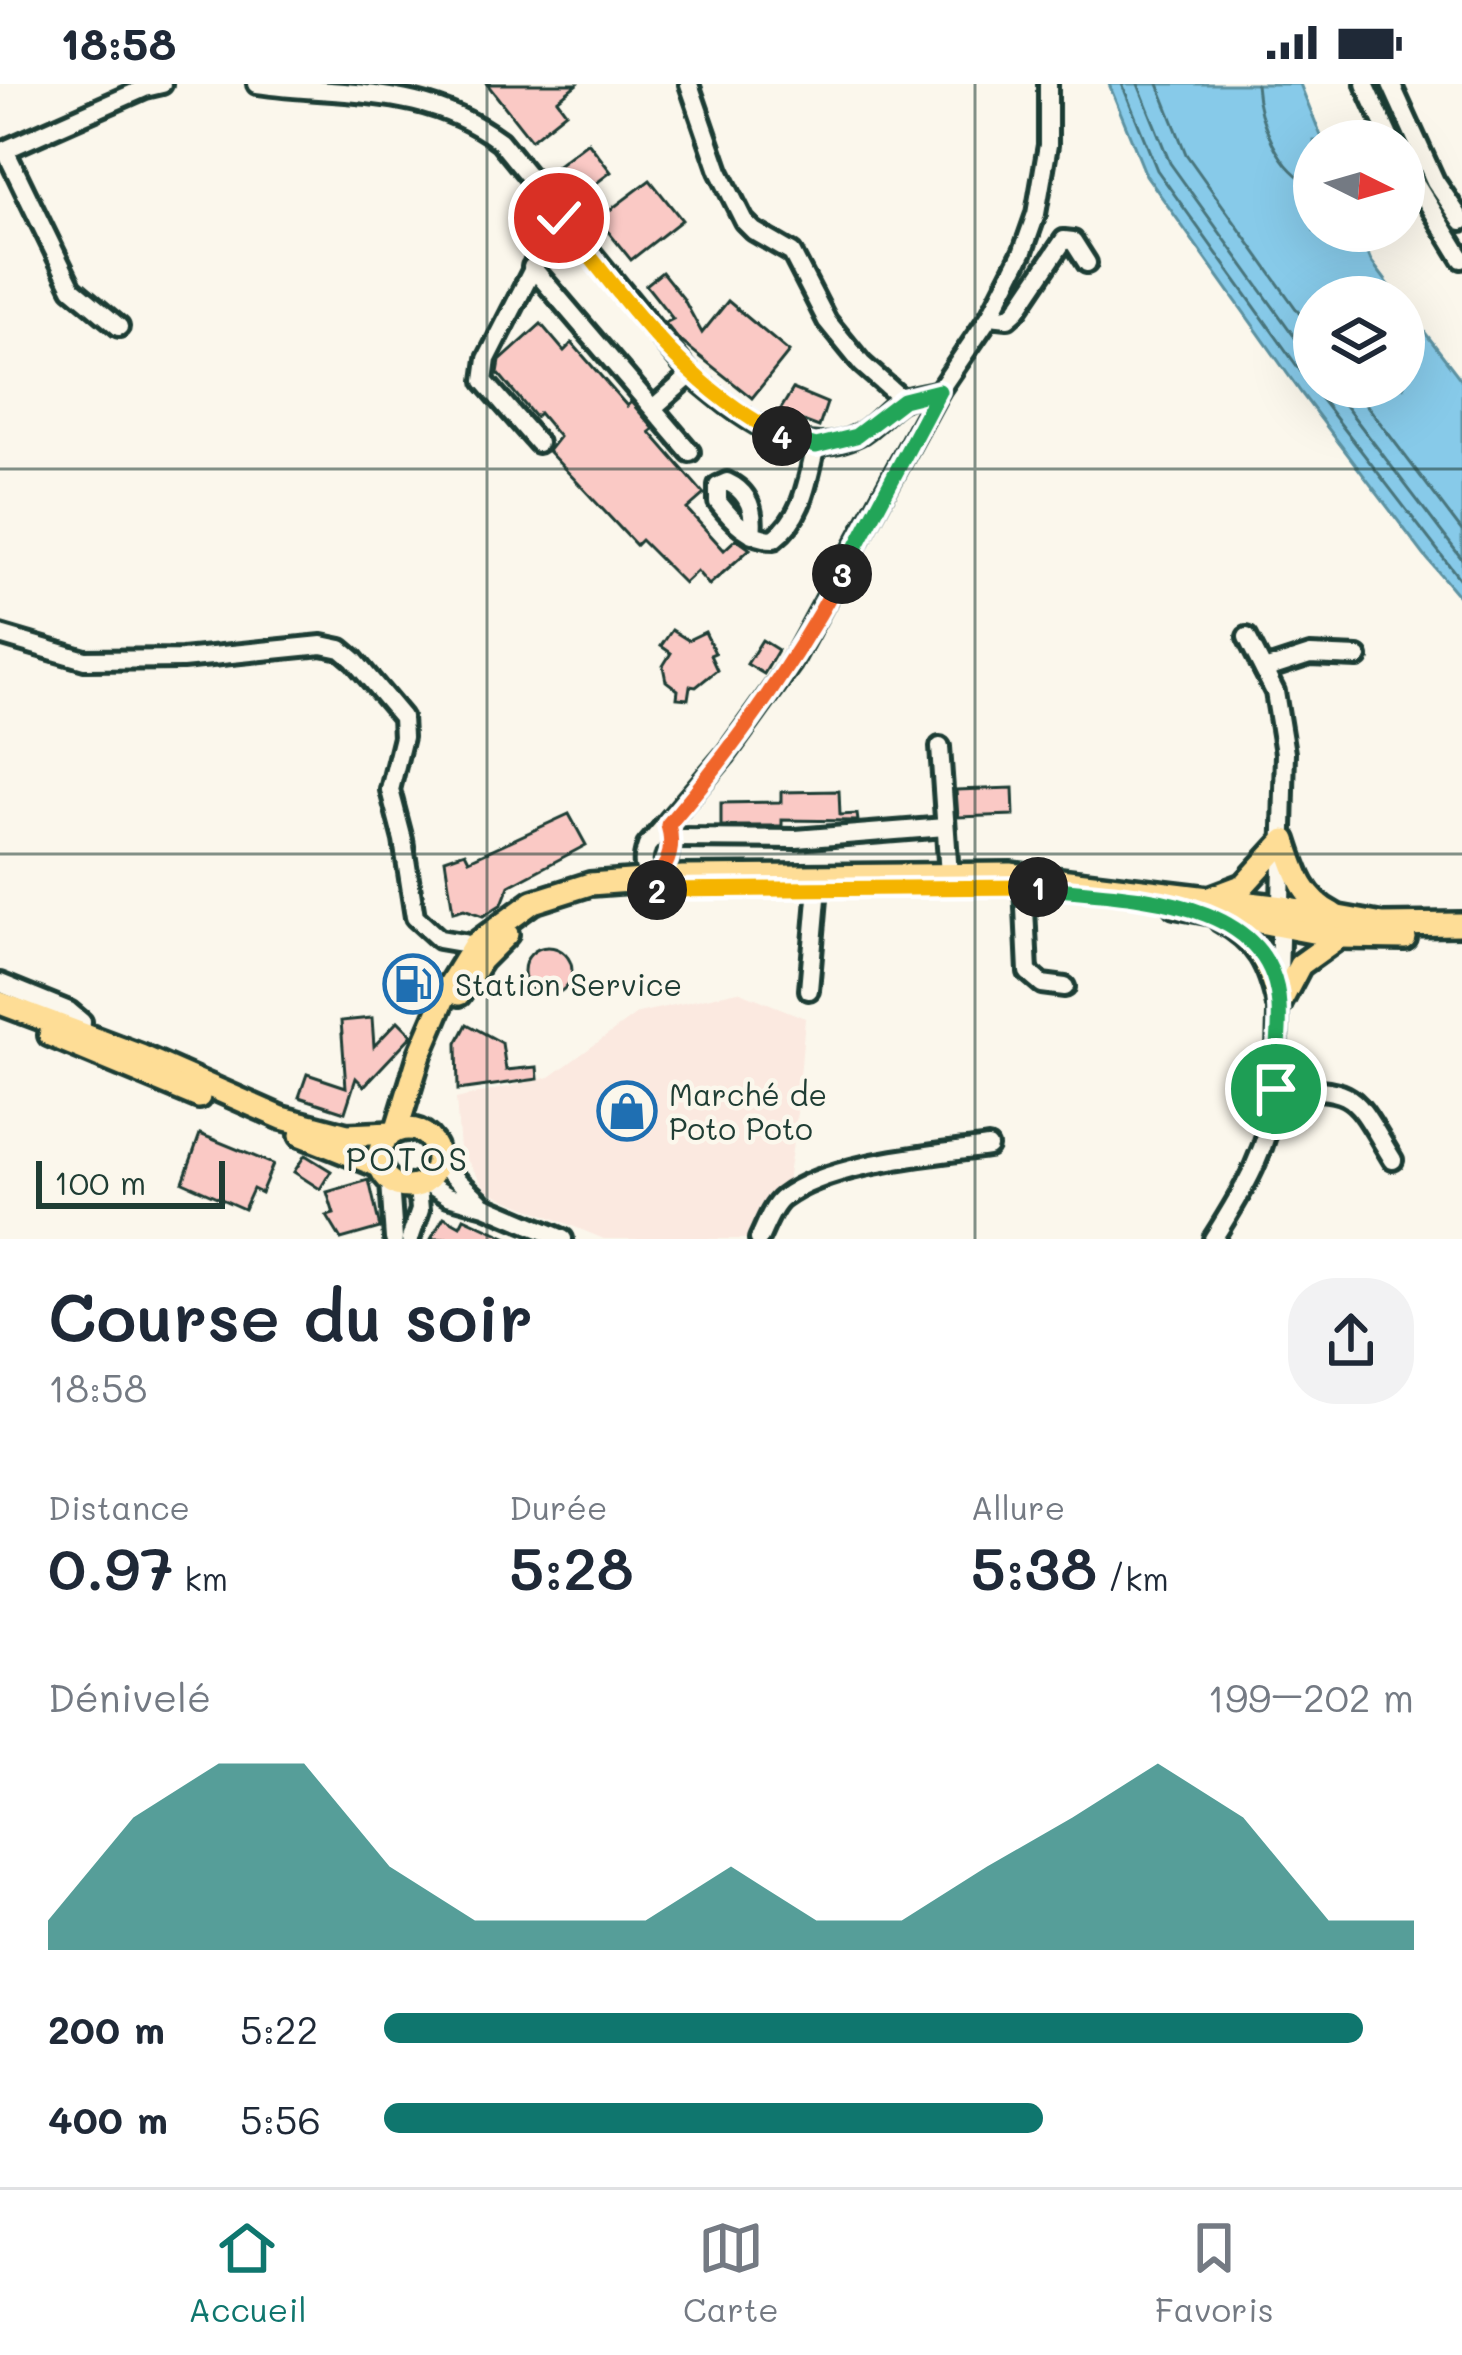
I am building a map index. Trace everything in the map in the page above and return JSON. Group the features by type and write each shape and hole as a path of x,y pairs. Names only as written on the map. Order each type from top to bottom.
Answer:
{"main road":[{"path":"401,1130 419,1054 450,984 474,945 510,916 562,891 618,880 655,885 1024,886 1207,904 1244,885 1285,840 1300,885 1340,927"},
{"path":"385,1174 380,1147 401,1130 446,1017 481,960 499,940 536,914 605,892 655,885 949,875 1052,877 1403,938 1447,932 1462,925"},
{"path":"1207,904 1262,952 1280,1005"},
{"path":"1280,1005 1300,965 1340,927"},
{"path":"0,1004 80,1039 385,1174 399,1186 421,1184 437,1161 432,1141 401,1130 347,1135 282,1118 80,1039 0,1014"}],"street":[{"path":"118,327 72,287 2,151 162,84"},
{"path":"257,84 412,98 446,108 500,141 691,375 723,403 785,438 816,446 856,436 903,400 939,391"},
{"path":"689,84 719,171 744,220 792,253 827,322 862,364 903,400"},
{"path":"655,885 666,868 670,831 791,664 939,391 990,316 1023,251 1036,214 1048,145 1048,84"},
{"path":"1366,84 1382,120"},
{"path":"1390,84 1435,181 1462,221"},
{"path":"1425,198 1462,259"},
{"path":"538,443 484,381 487,358 559,218"},
{"path":"990,316 1008,318 1017,310 1064,240 1073,241 1088,263"},
{"path":"532,267 690,452"},
{"path":"653,408 691,375"},
{"path":"752,534 774,539 791,526 816,446"},
{"path":"0,635 85,660 182,659 322,645 341,650 402,717 403,737 390,790 404,840 416,917 439,939 474,945"},
{"path":"1213,1239 1258,1163 1273,1118 1276,1089 1285,840 1282,725 1275,692 1247,637"},
{"path":"1264,670 1310,655 1358,657"},
{"path":"940,747 949,875"},
{"path":"670,831 796,839 945,827"},
{"path":"1024,886 1028,972 1042,984 1065,987"},
{"path":"808,990 818,887"},
{"path":"0,983 69,1011 82,1022 80,1039"},
{"path":"1276,1089 1346,1094 1357,1102 1393,1160"},
{"path":"759,1239 779,1199 834,1175 874,1163 988,1147"},
{"path":"437,1161 485,1206"},
{"path":"385,1174 394,1239"},
{"path":"410,1239 421,1210 421,1184 563,1239"}],"shaded area":[{"name":"Marché de Poto Poto","path":"738,991 805,1018 782,1214 770,1239 604,1239 487,1191 460,1149 456,1099 550,1077 638,1013"}],"water":[{"path":"1109,84 1300,84 1315,120 1293,120 1293,252 1367,252 1382,276 1293,276 1293,381 1146,175"},
{"path":"1425,333 1462,381 1462,600 1313,408 1425,408"}],"building":[{"path":"487,84 577,84 557,100 566,112 531,140"},
{"path":"588,142 611,172 578,197 555,167"},
{"path":"650,180 682,220 631,260 598,219"},
{"path":"662,272 702,333 728,301 789,352 752,398 678,339 665,323 673,319 646,285"},
{"path":"541,324 564,351 572,343 627,406 631,402 654,429 650,432 704,494 687,509 724,550 736,539 750,549 709,585 697,571 684,583 641,540 636,545 548,451 559,437 498,373 500,361"},
{"path":"793,389 827,403 819,427 779,412"},
{"path":"672,630 688,640 705,632 715,653 710,655 717,670 696,687 690,686 688,699 677,698 678,690 666,681 663,666 671,653 661,646"},
{"path":"762,640 778,650 764,674 747,664"},
{"path":"1013,788 1014,815 958,817 956,790"},
{"path":"839,791 840,815 857,814 858,821 782,820 782,826 721,826 721,803 781,802 781,792"},
{"path":"569,814 586,845 509,886 502,904 483,916 464,909 453,912 445,859 465,852 469,860"},
{"path":"548,947 565,954 572,971 565,988 548,995 531,988 524,971 531,954"},
{"path":"372,1018 374,1046 398,1021 412,1035 364,1086 356,1078 345,1112 299,1097 307,1074 346,1087 341,1021"},
{"path":"467,1024 502,1043 506,1070 537,1067 538,1079 458,1090 457,1043"},
{"path":"200,1134 273,1164 261,1193 253,1189 244,1209 183,1182"},
{"path":"305,1155 331,1171 320,1189 294,1172"},
{"path":"369,1180 380,1228 341,1239 327,1216 334,1214 327,1192"},
{"path":"444,1217 460,1226 464,1218 510,1239 431,1239"}],"place":[{"name":"Station Service","path":"413,984"},
{"name":"Marché de Poto Poto","path":"627,1111"}],"district":[{"name":"POTOS","path":"408,1157"}],"route":[{"path":"559,218 691,375 723,403 785,438 816,446 856,436 903,400 939,391 791,664 668,825 669,855 666,868 655,879 655,890 1034,886 1205,911 1250,939 1271,969 1280,1005 1276,1089"}]}
